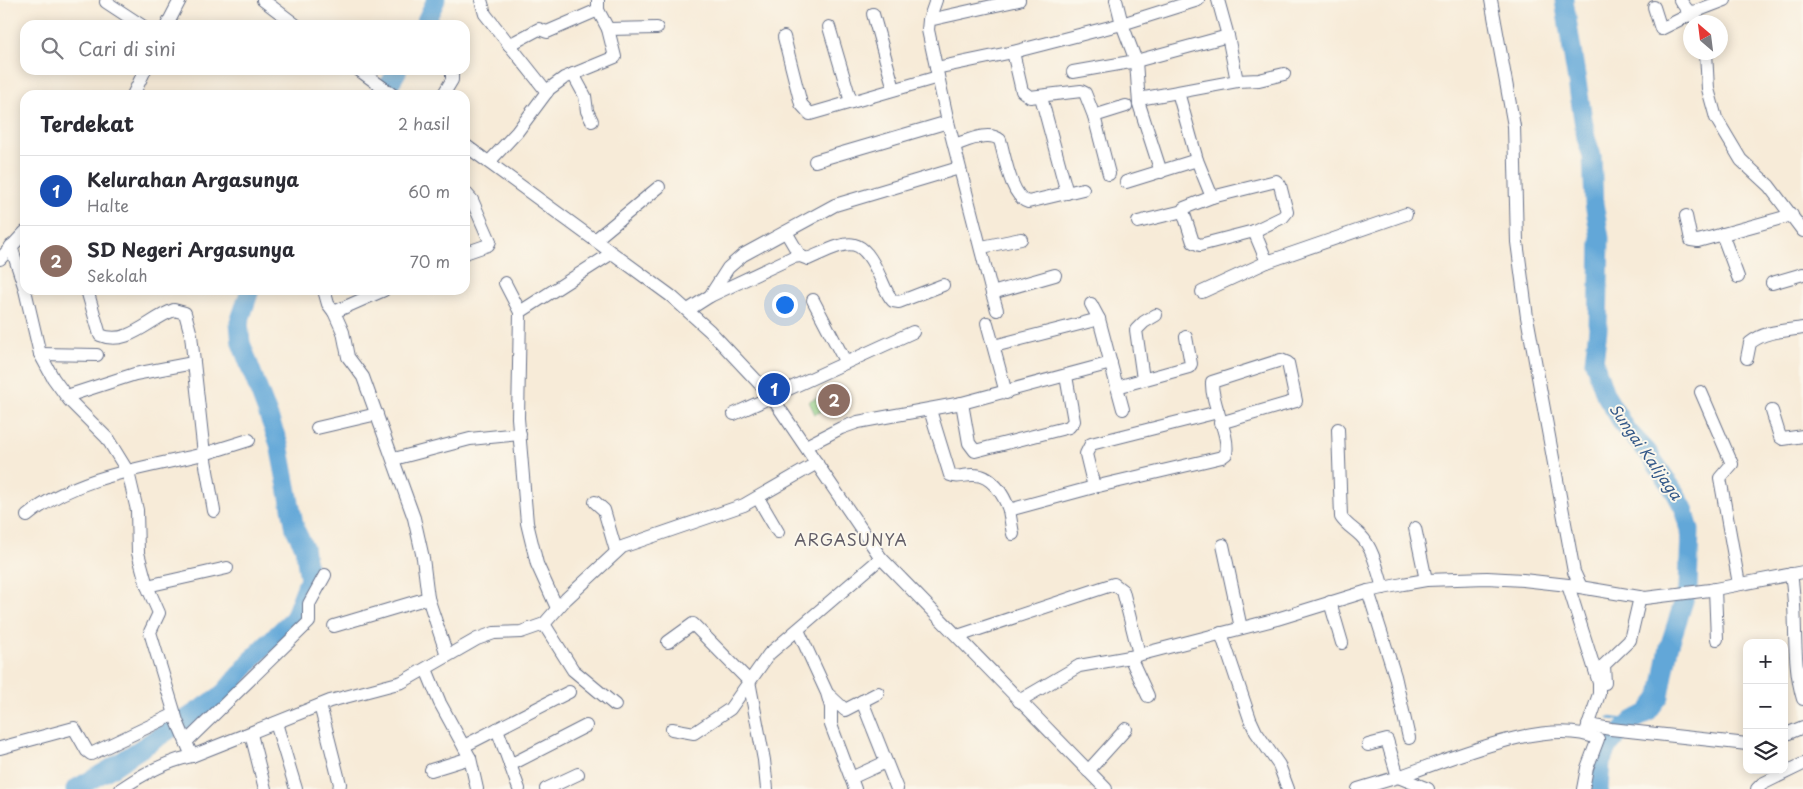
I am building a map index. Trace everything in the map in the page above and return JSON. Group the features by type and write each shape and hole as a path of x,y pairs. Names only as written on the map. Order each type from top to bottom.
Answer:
{"street":[{"path":"170,20 180,0"},
{"path":"263,0 286,20"},
{"path":"481,0 485,14 547,92"},
{"path":"936,0 928,30 959,168 982,247 997,310"},
{"path":"930,20 1020,0"},
{"path":"1116,0 1122,24 1136,61 1139,99 1161,172"},
{"path":"784,37 801,104 806,112 810,114 894,89 937,73 1122,24 1198,0"},
{"path":"1218,0 1228,36 1237,81"},
{"path":"1491,0 1514,126 1517,242 1527,317 1575,586 1599,683 1599,694 1590,731"},
{"path":"1680,0 1693,15"},
{"path":"1696,15 1725,0"},
{"path":"106,2 133,20"},
{"path":"489,162 517,132 547,92 559,81 615,57 608,29 598,5 547,32 538,29 509,45"},
{"path":"1654,7 1661,29 1683,20"},
{"path":"872,14 894,89"},
{"path":"608,29 657,28"},
{"path":"829,28 851,102"},
{"path":"1073,72 1136,61 1228,36"},
{"path":"1013,52 1022,91 1030,97 1081,91 1088,97 1110,174"},
{"path":"1706,60 1708,89 1716,118 1741,160 1769,186 1799,222"},
{"path":"573,74 585,96 587,111 592,121"},
{"path":"1139,99 1237,81 1259,80 1284,74"},
{"path":"135,90 143,75"},
{"path":"365,75 386,90"},
{"path":"446,90 452,80 452,75"},
{"path":"1178,92 1197,160 1212,197"},
{"path":"1041,97 1067,193"},
{"path":"1094,116 1126,106"},
{"path":"815,161 948,122"},
{"path":"954,145 984,136 998,138 1015,192 1023,201 1028,202 1083,189"},
{"path":"470,149 688,310 753,374 806,446 881,558 1106,789"},
{"path":"1126,182 1197,160"},
{"path":"710,296 716,284 736,260 846,200 959,168"},
{"path":"1138,222 1182,211 1184,208 1212,197 1276,181 1280,184 1287,212 1283,217 1254,231 1196,245 1193,242 1182,211"},
{"path":"595,240 659,187"},
{"path":"470,198 490,241 488,245 470,251"},
{"path":"1202,292 1267,262 1406,214"},
{"path":"1686,216 1691,240 1698,241 1722,234 1799,222"},
{"path":"1254,231 1267,262"},
{"path":"786,232 800,256"},
{"path":"1722,234 1738,277"},
{"path":"0,259 20,237"},
{"path":"982,247 1021,239"},
{"path":"688,310 710,296 793,257 808,258 835,247 856,244 871,256 890,297 895,302 943,286"},
{"path":"11,246 20,274"},
{"path":"520,312 612,253"},
{"path":"1772,283 1803,274"},
{"path":"992,293 1055,276"},
{"path":"505,283 520,312 520,434 527,523 536,564 557,608"},
{"path":"26,295 40,354 53,378 67,396 107,438 128,472 137,510 138,553 147,586 160,613 150,632 176,718 192,756"},
{"path":"88,295 100,336 107,338 129,335 169,312 174,310 183,311 190,335 204,454 214,511"},
{"path":"325,295 328,304 334,312 343,332 348,357 362,377 377,414 414,518 423,558 428,598 447,655"},
{"path":"334,312 373,295"},
{"path":"814,300 845,361"},
{"path":"1091,304 1099,319 1123,409"},
{"path":"1143,379 1136,330 1144,322 1156,315"},
{"path":"994,346 1099,319"},
{"path":"987,323 1006,393"},
{"path":"1747,358 1750,343 1766,333 1803,328"},
{"path":"734,414 845,361 913,332"},
{"path":"1117,387 1189,367 1191,364 1186,338"},
{"path":"40,354 97,355"},
{"path":"1009,510 1094,487 1222,457 1226,454 1228,448 1219,417 1212,385 1216,379 1282,360 1288,363 1297,399 1296,402 1219,417 1091,444 1086,454 1094,487"},
{"path":"67,396 135,374 193,363"},
{"path":"806,446 858,422 962,404 1111,363"},
{"path":"962,404 969,443 975,451 1069,427 1074,421 1066,376"},
{"path":"1701,392 1732,464 1720,478 1739,584"},
{"path":"930,410 950,475 954,477 974,474 982,476 1004,496 1009,510 1013,534"},
{"path":"1772,411 1780,437 1783,439 1803,436"},
{"path":"317,428 377,414"},
{"path":"1338,429 1341,517 1348,527 1362,536 1369,549 1383,588"},
{"path":"394,459 470,438 520,434"},
{"path":"28,516 58,495 79,486 204,454 249,440"},
{"path":"121,789 154,768 251,734 320,705 391,686 426,669 466,644 489,635 521,632 544,624 557,608 616,551 626,545 649,540 744,506 817,463"},
{"path":"758,498 778,532"},
{"path":"595,502 604,510 616,551"},
{"path":"1415,528 1426,580"},
{"path":"1223,545 1241,628"},
{"path":"672,729 690,733 702,729 734,705 749,681 770,654 881,558"},
{"path":"147,586 227,568"},
{"path":"1019,701 1073,669 1134,656 1241,628 1368,591 1426,580 1487,578 1575,586 1644,598 1712,589 1797,573 1795,600 1798,676 1803,699"},
{"path":"185,739 309,622 309,604 325,575"},
{"path":"958,636 1114,584 1123,591 1134,656 1148,696"},
{"path":"1712,589 1717,639"},
{"path":"1368,591 1395,676 1409,738"},
{"path":"334,626 428,598"},
{"path":"1590,731 1605,695 1604,665 1628,645 1644,598"},
{"path":"1330,602 1342,643"},
{"path":"544,624 573,670 615,705"},
{"path":"668,642 693,624 749,681 764,760 767,789"},
{"path":"798,630 827,693 831,707 831,725 853,784 886,762"},
{"path":"1221,633 1256,732 1280,765 1288,789"},
{"path":"426,669 440,703 470,758 477,789"},
{"path":"464,746 570,692"},
{"path":"827,693 845,710 878,693"},
{"path":"862,701 897,789"},
{"path":"320,705 340,784 339,789"},
{"path":"0,748 74,728 86,750 91,754 176,718"},
{"path":"276,723 296,789"},
{"path":"510,765 586,726"},
{"path":"1788,733 1803,727"},
{"path":"496,729 519,789"},
{"path":"1088,771 1126,729"},
{"path":"1358,789 1519,737 1557,731 1611,729 1743,744"},
{"path":"1583,789 1587,768 1598,740 1590,731"},
{"path":"251,734 265,789"},
{"path":"1368,745 1387,740 1398,777"},
{"path":"432,770 470,758"},
{"path":"1757,789 1762,784 1803,764"},
{"path":"546,789 578,774"},
{"path":"1398,777 1428,789"}],"green space":[{"path":"840,388 846,400 815,414 809,401"}],"waterway":[{"path":"426,20 436,0"},
{"name":"Sungai Kalijaga","path":"1564,0 1586,138 1592,156 1594,203 1600,238 1598,329 1594,361 1605,394 1625,428 1647,451 1676,494 1684,509 1690,530 1688,588 1669,647 1660,696 1647,713 1632,721 1610,744 1601,762 1599,789"},
{"path":"386,90 395,75"},
{"path":"75,789 110,769 222,695 257,654 294,618 309,579 304,547 295,529 279,444 241,343 239,323 248,295"},
{"path":"1609,718 1632,721"}],"place":[{"name":"Kelurahan Argasunya","path":"774,389"},
{"name":"SD Negeri Argasunya","path":"834,400"}],"district":[{"name":"ARGASUNYA","path":"851,540"}]}
